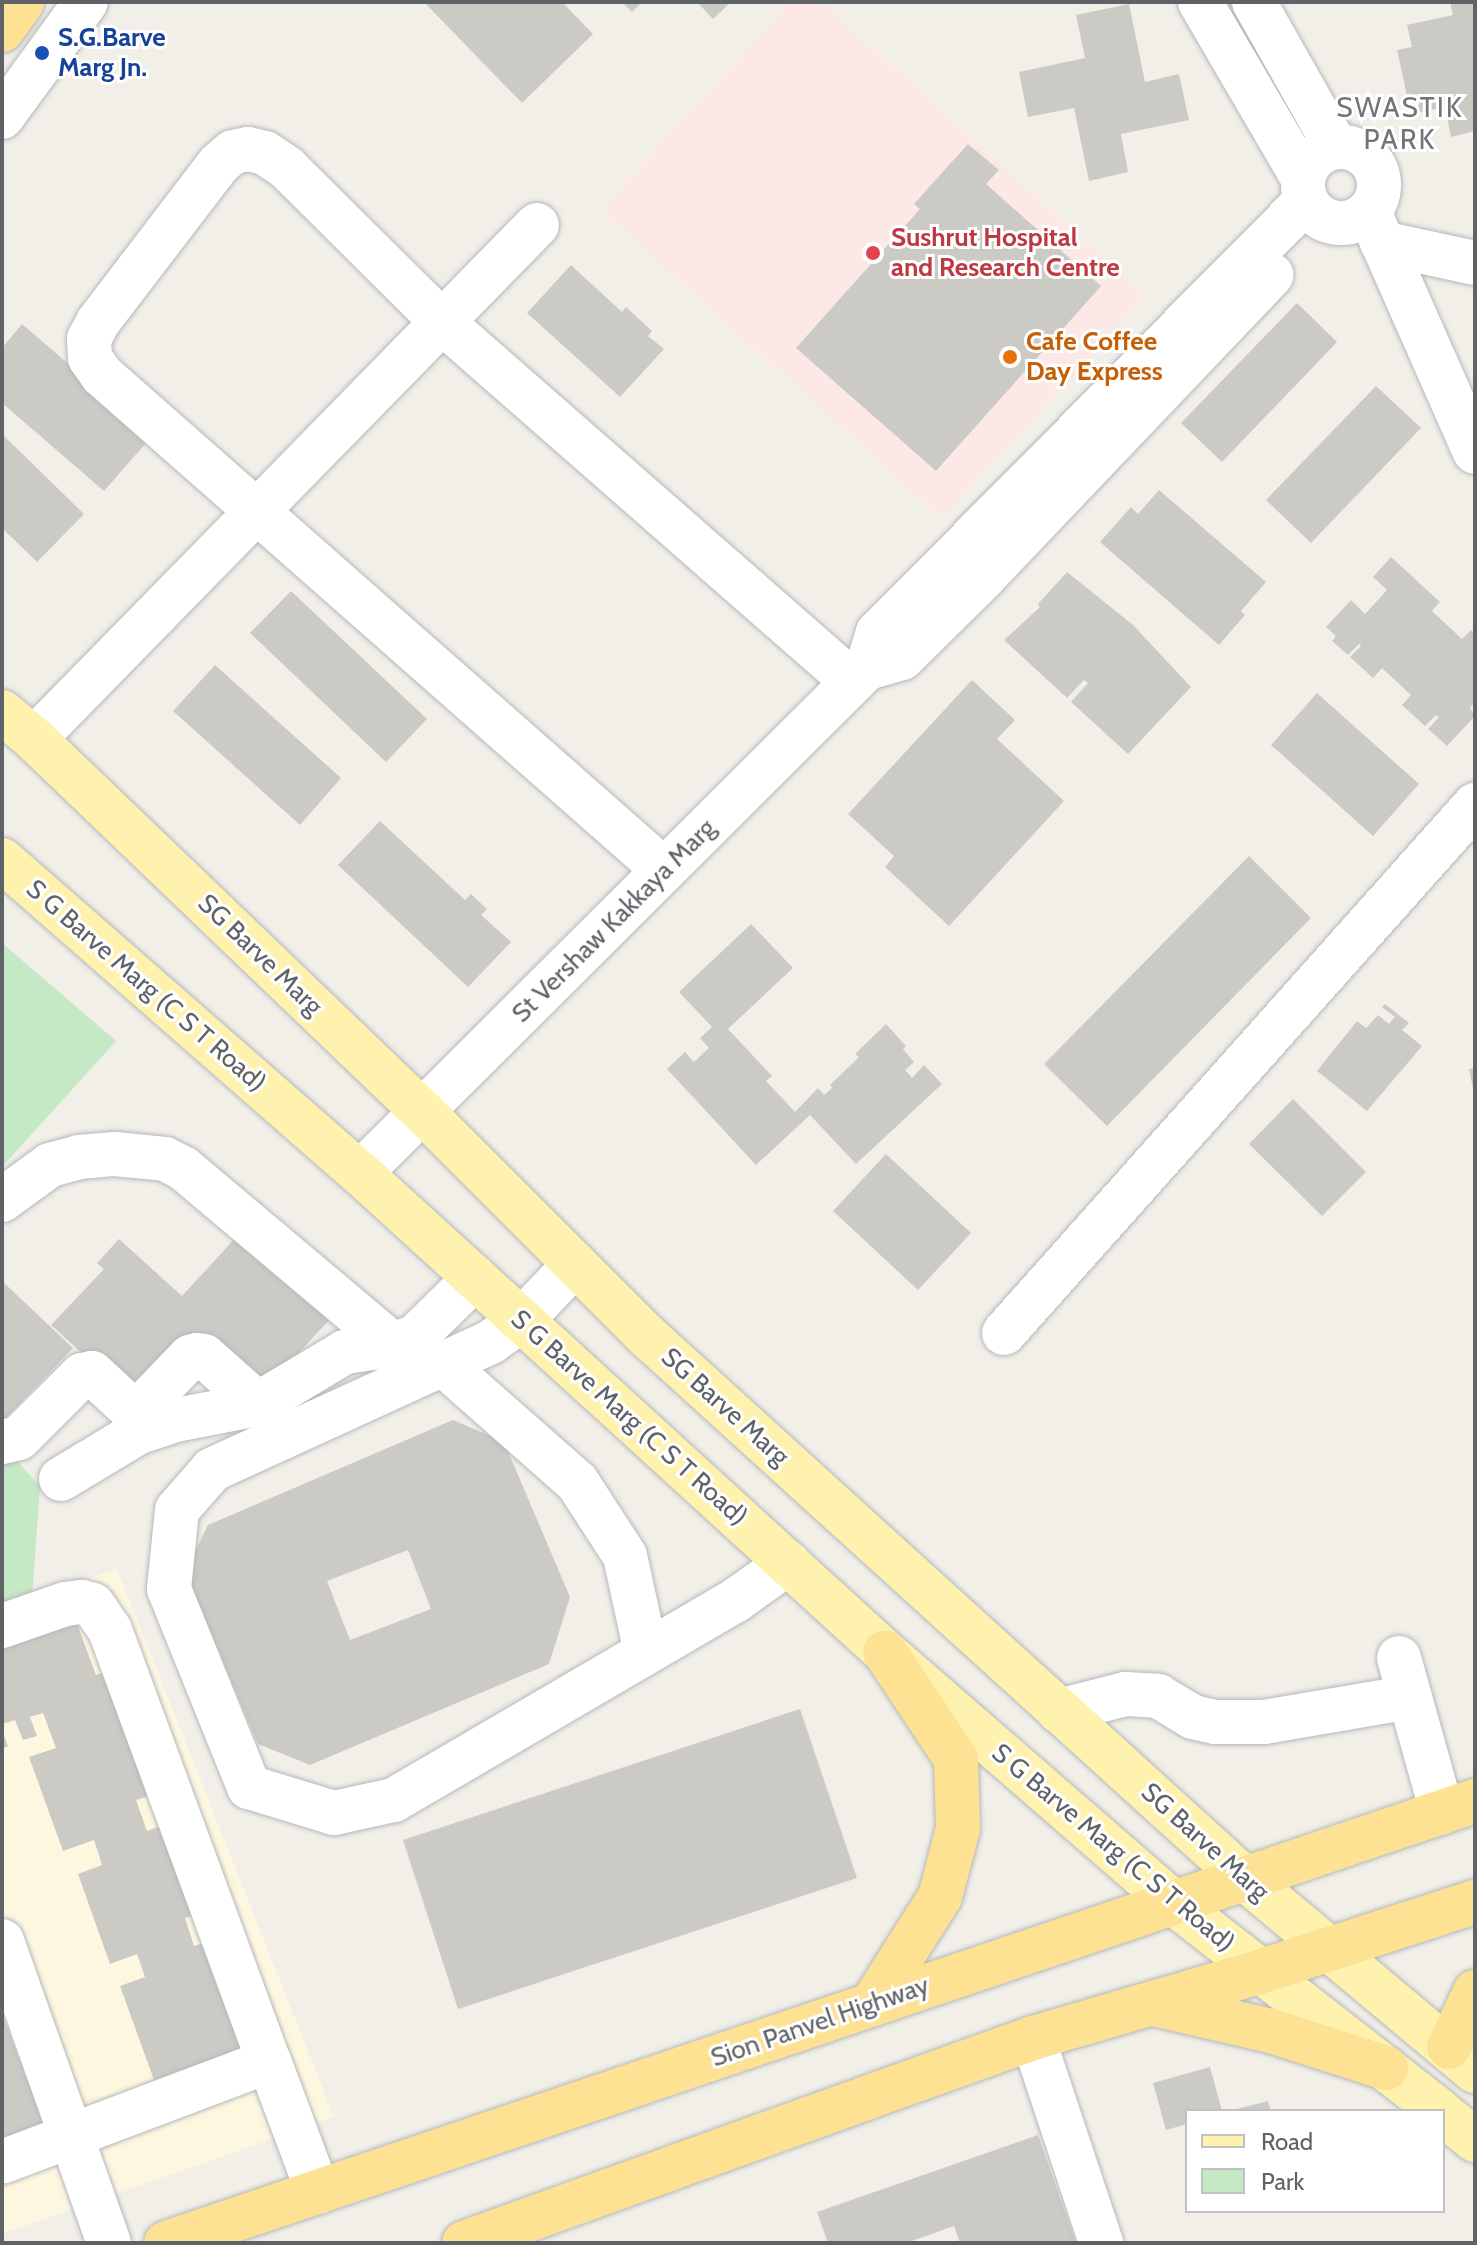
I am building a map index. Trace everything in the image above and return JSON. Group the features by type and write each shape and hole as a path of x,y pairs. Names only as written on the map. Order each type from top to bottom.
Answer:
{"highway":[{"path":"2,30 22,2"},
{"path":"872,2004 940,1897 958,1829 956,1759 885,1652"},
{"name":"Sion Panvel Highway","path":"166,2243 1458,1806"},
{"path":"464,2243 1033,2038 1259,1972 1475,1902"},
{"path":"1462,2059 1475,1992"},
{"path":"1150,2003 1271,2031 1386,2068"}],"main road":[{"name":"SG Barve Marg","path":"18,725 423,1112 647,1336 1244,1878 1462,2059"},
{"name":"S G Barve Marg (C S T Road)","path":"2,860 360,1173 885,1652 1171,1901 1437,2109"},
{"name":"S G Barve Marg (C S T Road)","path":"1445,2115 1475,2140"}],"street":[{"path":"2,117 86,2"},
{"path":"1200,2 1310,200 1347,224 1375,227 1475,263"},
{"path":"1254,2 1336,147"},
{"path":"1310,200 1314,157 1336,147 1362,153 1378,174 1375,227 1475,452"},
{"path":"664,870 102,375 90,358 89,339 98,322 219,164 233,152 248,149 265,153 287,168 442,322 860,675"},
{"name":"St Vershaw Kakkaya Marg","path":"360,1173 860,675 878,633 971,565 1177,353 1310,200"},
{"path":"18,725 256,511 537,225"},
{"path":"1004,1333 1475,805"},
{"path":"2,1200 50,1165 79,1157 115,1154 165,1159 183,1168 393,1345"},
{"path":"575,1264 522,1320 491,1342 212,1470 177,1510 169,1589 249,1787 334,1813 394,1800 736,1600 788,1563"},
{"path":"2,1442 19,1438 82,1375 92,1373 132,1410 155,1414 258,1404 345,1352 393,1345 416,1336 475,1278"},
{"path":"45,1412 75,1470 139,1432 155,1414 190,1357 204,1356 258,1404"},
{"path":"443,1364 577,1482 625,1556 646,1652"},
{"path":"2,1626 65,1604 82,1602 93,1605 110,1630 318,2192"},
{"path":"1059,1711 1125,1694 1158,1696 1193,1717 1215,1722 1264,1722 1404,1678 1458,1806"},
{"path":"2,1941 109,2243"},
{"path":"1033,2038 1101,2243"},
{"path":"2,2162 269,2061"}],"shaded area":[{"name":"Sushrut Hospital and Research Centre","path":"791,2 821,2 1145,295 942,518 601,210"},
{"path":"117,1569 334,2117 2,2234 2,1608"}],"green space":[{"path":"2,943 116,1041 2,1167"},
{"path":"2,1445 40,1486 32,1598 2,1608"}],"building":[{"path":"424,2 562,2 593,34 522,103"},
{"path":"622,2 642,2 632,12"},
{"path":"697,2 731,2 713,19"},
{"path":"1450,2 1475,2 1475,131 1451,137 1445,107 1411,114 1397,50 1412,47 1407,25 1453,15"},
{"path":"1129,4 1145,82 1179,74 1189,120 1121,134 1128,172 1089,181 1074,108 1028,117 1019,72 1085,58 1076,15"},
{"path":"968,144 999,170 986,184 1101,286 936,471 796,348 920,209 914,204"},
{"path":"571,265 622,312 626,307 652,331 648,336 664,349 620,397 527,313"},
{"path":"1297,303 1337,342 1222,462 1181,423"},
{"path":"22,324 152,436 104,491 2,403 2,348"},
{"path":"1376,386 1421,428 1311,543 1266,500"},
{"path":"2,434 84,514 37,562 2,528"},
{"path":"1159,490 1266,582 1241,611 1245,615 1219,645 1100,542 1131,507 1138,514"},
{"path":"1391,557 1440,602 1432,611 1462,639 1471,630 1475,634 1475,702 1470,708 1475,716 1447,746 1428,729 1439,717 1436,715 1425,726 1402,705 1411,695 1382,668 1373,678 1350,657 1361,646 1359,644 1348,655 1332,641 1336,636 1326,627 1351,600 1365,614 1387,590 1373,577"},
{"path":"1067,572 1133,625 1191,687 1128,754 1071,702 1088,683 1084,680 1067,698 1004,640 1040,607 1038,604"},
{"path":"291,591 427,719 386,762 250,633"},
{"path":"215,665 341,778 300,825 173,711"},
{"path":"972,680 1015,720 997,739 1064,801 949,926 885,867 894,856 848,814"},
{"path":"1317,693 1419,784 1373,836 1271,745"},
{"path":"380,821 465,900 471,894 487,909 481,915 511,942 468,987 338,865"},
{"path":"1249,856 1311,918 1107,1126 1044,1064"},
{"path":"751,924 793,968 728,1029 772,1076 766,1081 795,1112 818,1088 824,1095 832,1088 830,1085 859,1057 855,1054 886,1024 906,1046 903,1049 914,1062 905,1070 912,1078 924,1065 942,1084 856,1164 810,1115 756,1165 667,1069 685,1052 694,1062 709,1048 700,1038 712,1027 679,992"},
{"path":"1385,1004 1409,1023 1402,1030 1422,1046 1367,1111 1317,1071 1357,1021 1366,1028 1378,1015 1389,1024 1395,1017 1382,1007"},
{"path":"1475,1068 1475,1093 1474,1093 1469,1069"},
{"path":"1293,1099 1366,1172 1322,1216 1249,1144"},
{"path":"886,1154 971,1233 918,1290 833,1211"},
{"path":"239,1234 331,1318 259,1396 193,1334 132,1399 51,1325 104,1269 97,1263 119,1239 182,1296"},
{"path":"2,1281 73,1348 2,1422"},
{"path":"453,1420 504,1442 570,1597 549,1664 310,1765 258,1744 185,1572 208,1525","holes":["408,1550 431,1609 350,1640 327,1581"]},
{"path":"72,1610 96,1675 107,1671 152,1795 136,1800 147,1831 163,1825 195,1915 185,1918 194,1946 204,1943 242,2049 154,2080 120,1986 145,1977 137,1954 110,1964 78,1874 102,1865 94,1840 63,1851 29,1757 56,1748 43,1713 30,1717 37,1736 23,1740 15,1720 2,1724 2,1636"},
{"path":"800,1709 857,1878 458,2009 403,1840"},
{"path":"2,1730 8,1746 2,1749"},
{"path":"2,2014 46,2128 2,2145"},
{"path":"1210,2067 1221,2109 1185,2109 1185,2125 1166,2130 1153,2083"},
{"path":"1268,2101 1270,2109 1237,2109"},
{"path":"1038,2135 1076,2243 960,2243 954,2226 906,2243 828,2243 817,2212"}],"place":[{"name":"S.G.Barve Marg Jn.","path":"42,53"},
{"name":"Sushrut Hospital and Research Centre","path":"873,253"},
{"name":"Cafe Coffee Day Express","path":"1010,357"}],"district":[{"name":"SWASTIK PARK","path":"1400,123"}]}
